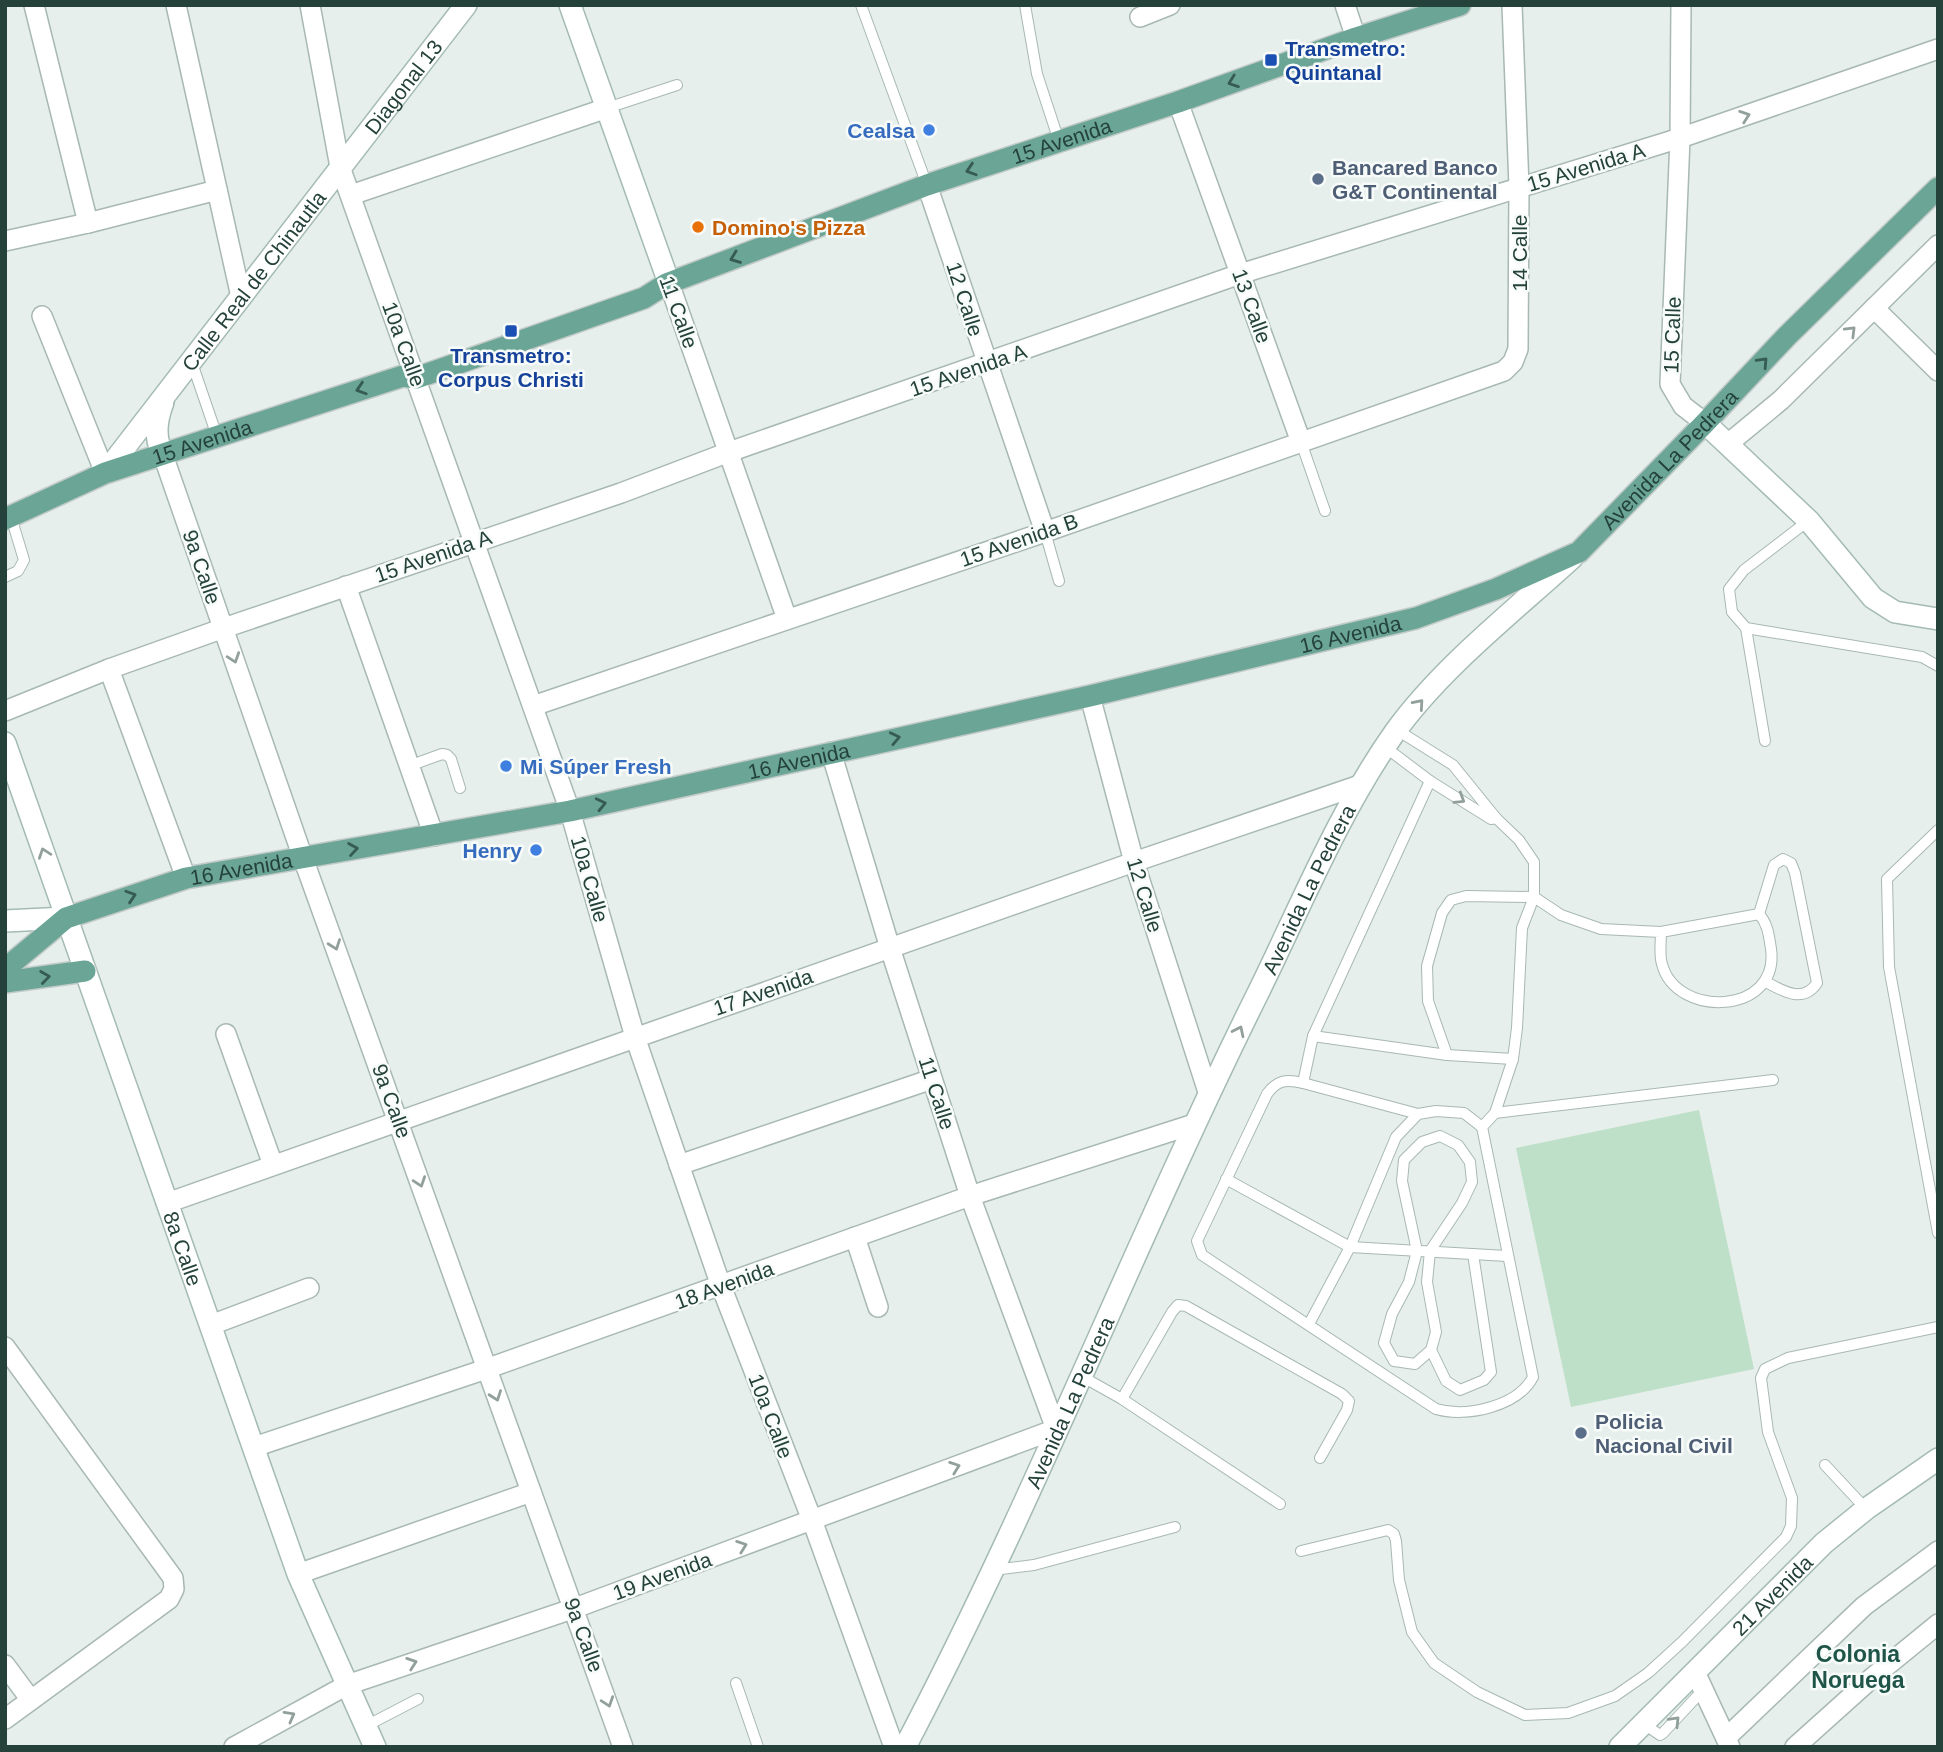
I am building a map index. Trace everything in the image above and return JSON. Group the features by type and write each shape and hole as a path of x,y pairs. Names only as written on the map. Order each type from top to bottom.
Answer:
{"main road":[{"name":"15 Avenida","path":"8,518 105,473 644,299 667,283 927,185 1460,5"},
{"name":"Avenida La Pedrera","path":"1579,552 1787,336 1938,188"},
{"name":"16 Avenida","path":"66,918 186,878 570,811 1090,696 1416,618 1496,589 1579,552"},
{"path":"5,968 66,918"},
{"path":"5,982 85,971"}],"street":[{"path":"34,5 88,223"},
{"path":"176,5 241,297"},
{"name":"10a Calle","path":"310,5 341,167 410,374 474,542 570,811 635,1037 721,1286 812,1520 894,1747"},
{"name":"Diagonal 13","path":"341,167 466,5"},
{"name":"11 Calle","path":"570,5 788,618"},
{"path":"1140,17 1170,5"},
{"path":"1345,5 1356,38"},
{"name":"14 Calle","path":"1504,371 1513,362 1518,349 1519,187 1511,5"},
{"name":"15 Calle","path":"1681,5 1680,138 1670,384 1683,406 1729,443 1809,521 1873,598 1895,612 1938,619"},
{"name":"15 Avenida A","path":"5,711 224,628 621,493 729,452 1240,274 1680,138 1938,48"},
{"name":"13 Calle","path":"1178,102 1301,442"},
{"path":"351,195 607,108"},
{"name":"Calle Real de Chinautla","path":"105,473 341,167"},
{"name":"12 Calle","path":"927,185 1045,532"},
{"path":"5,241 217,190"},
{"name":"Avenida La Pedrera","path":"1729,443 1781,400 1938,245"},
{"path":"1874,308 1938,371"},
{"path":"42,316 105,473"},
{"name":"15 Avenida B","path":"533,706 1045,532 1504,371"},
{"name":"Calle Real de Chinautla","path":"163,455 156,431 166,394"},
{"name":"9a Calle","path":"163,455 303,858 623,1747"},
{"name":"Avenida La Pedrera","path":"905,1747 993,1570 1209,1092 1360,785 1391,738 1450,667 1579,552"},
{"path":"346,586 434,836"},
{"path":"109,670 186,878"},
{"name":"12 Calle","path":"1090,696 1134,862 1209,1092"},
{"name":"8a Calle","path":"5,743 298,1574 375,1747"},
{"name":"11 Calle","path":"831,752 890,948 970,1196 1056,1429"},
{"name":"17 Avenida","path":"167,1203 1360,785"},
{"name":"16 Avenida","path":"5,921 66,918"},
{"path":"226,1034 273,1165"},
{"path":"679,1165 932,1080"},
{"name":"18 Avenida","path":"254,1447 486,1369 970,1196 1194,1124"},
{"path":"855,1237 878,1307"},
{"path":"211,1325 309,1288"},
{"path":"5,1348 173,1578 169,1599 5,1719"},
{"name":"19 Avenida","path":"234,1747 347,1685 575,1608 1056,1429"},
{"name":"21 Avenida","path":"1620,1747 1643,1724 1699,1681 1824,1543 1866,1509 1938,1459"},
{"path":"298,1574 531,1492"},
{"path":"1699,1681 1728,1742 1864,1606 1938,1550"},
{"path":"1795,1747 1872,1677 1938,1624"},
{"path":"5,1665 31,1700"}],"lane":[{"path":"861,5 927,185"},
{"path":"1025,5 1037,74 1059,141"},
{"path":"607,108 677,85"},
{"path":"191,361 216,436"},
{"name":"13 Calle","path":"1301,442 1325,511"},
{"path":"5,578 18,571 24,560 8,518"},
{"path":"1765,741 1746,628 1732,612 1729,589 1744,570 1809,521"},
{"path":"1045,532 1059,581"},
{"path":"1746,628 1922,657 1938,666"},
{"path":"1391,738 1430,781 1491,819 1496,818"},
{"path":"1391,738 1453,765 1496,818 1519,840 1534,862 1534,897 1522,928 1513,1059 1495,1113 1482,1127"},
{"path":"409,766 442,754 447,755 451,759 460,788"},
{"path":"1303,1083 1313,1036 1430,781"},
{"path":"1938,830 1887,879 1887,886 1889,967 1938,1233"},
{"path":"1759,914 1774,865 1783,859 1791,863 1817,983 1811,991 1804,994 1788,994 1766,982"},
{"path":"1447,1055 1428,1001 1427,966 1442,912 1451,900 1466,896 1534,897 1561,915 1601,929 1661,932 1759,914"},
{"path":"1661,932 1662,965 1676,989 1707,1002 1740,1001 1766,982 1773,963 1765,920 1759,914"},
{"path":"1313,1036 1447,1055 1513,1059"},
{"path":"1288,1080 1303,1083 1418,1114 1436,1111 1464,1113 1482,1127 1533,1377 1527,1388 1490,1407 1450,1413 1436,1409 1202,1255 1197,1241 1267,1094 1275,1083 1288,1080"},
{"path":"1495,1113 1773,1080"},
{"path":"1309,1324 1350,1247 1396,1137 1418,1114"},
{"path":"1432,1350 1415,1364 1394,1360 1384,1343 1392,1314 1409,1282 1417,1251 1402,1181 1404,1160 1422,1142 1440,1136 1458,1145 1470,1162 1472,1182 1462,1203 1430,1251 1427,1282 1436,1332 1432,1350 1446,1381 1460,1390 1485,1380 1491,1372 1473,1254"},
{"path":"1226,1179 1350,1247 1507,1256"},
{"path":"1122,1399 1172,1312 1178,1305 1186,1306 1342,1394 1349,1401 1347,1410 1320,1458"},
{"path":"1301,1551 1388,1530 1394,1534 1396,1541 1399,1580 1412,1632 1434,1663 1477,1692 1525,1715 1568,1713 1615,1696 1648,1673 1786,1537 1791,1526 1792,1499 1769,1432 1761,1378 1765,1369 1788,1358 1938,1327"},
{"path":"1080,1376 1122,1399 1280,1504"},
{"path":"1825,1465 1866,1509"},
{"path":"993,1570 1034,1565 1175,1527"},
{"path":"736,1683 758,1747"},
{"path":"366,1726 418,1699"}],"green space":[{"path":"1699,1110 1754,1369 1571,1407 1516,1148"}],"place":[{"name":"Transmetro: Quintanal","path":"1271,60"},
{"name":"Cealsa","path":"929,130"},
{"name":"Bancared Banco G&T Continental","path":"1318,179"},
{"name":"Domino's Pizza","path":"698,227"},
{"name":"Transmetro: Corpus Christi","path":"511,331"},
{"name":"Mi Súper Fresh","path":"506,766"},
{"name":"Henry","path":"536,850"},
{"name":"Policia Nacional Civil","path":"1581,1433"}],"district":[{"name":"Colonia Noruega","path":"1858,1667"}]}
